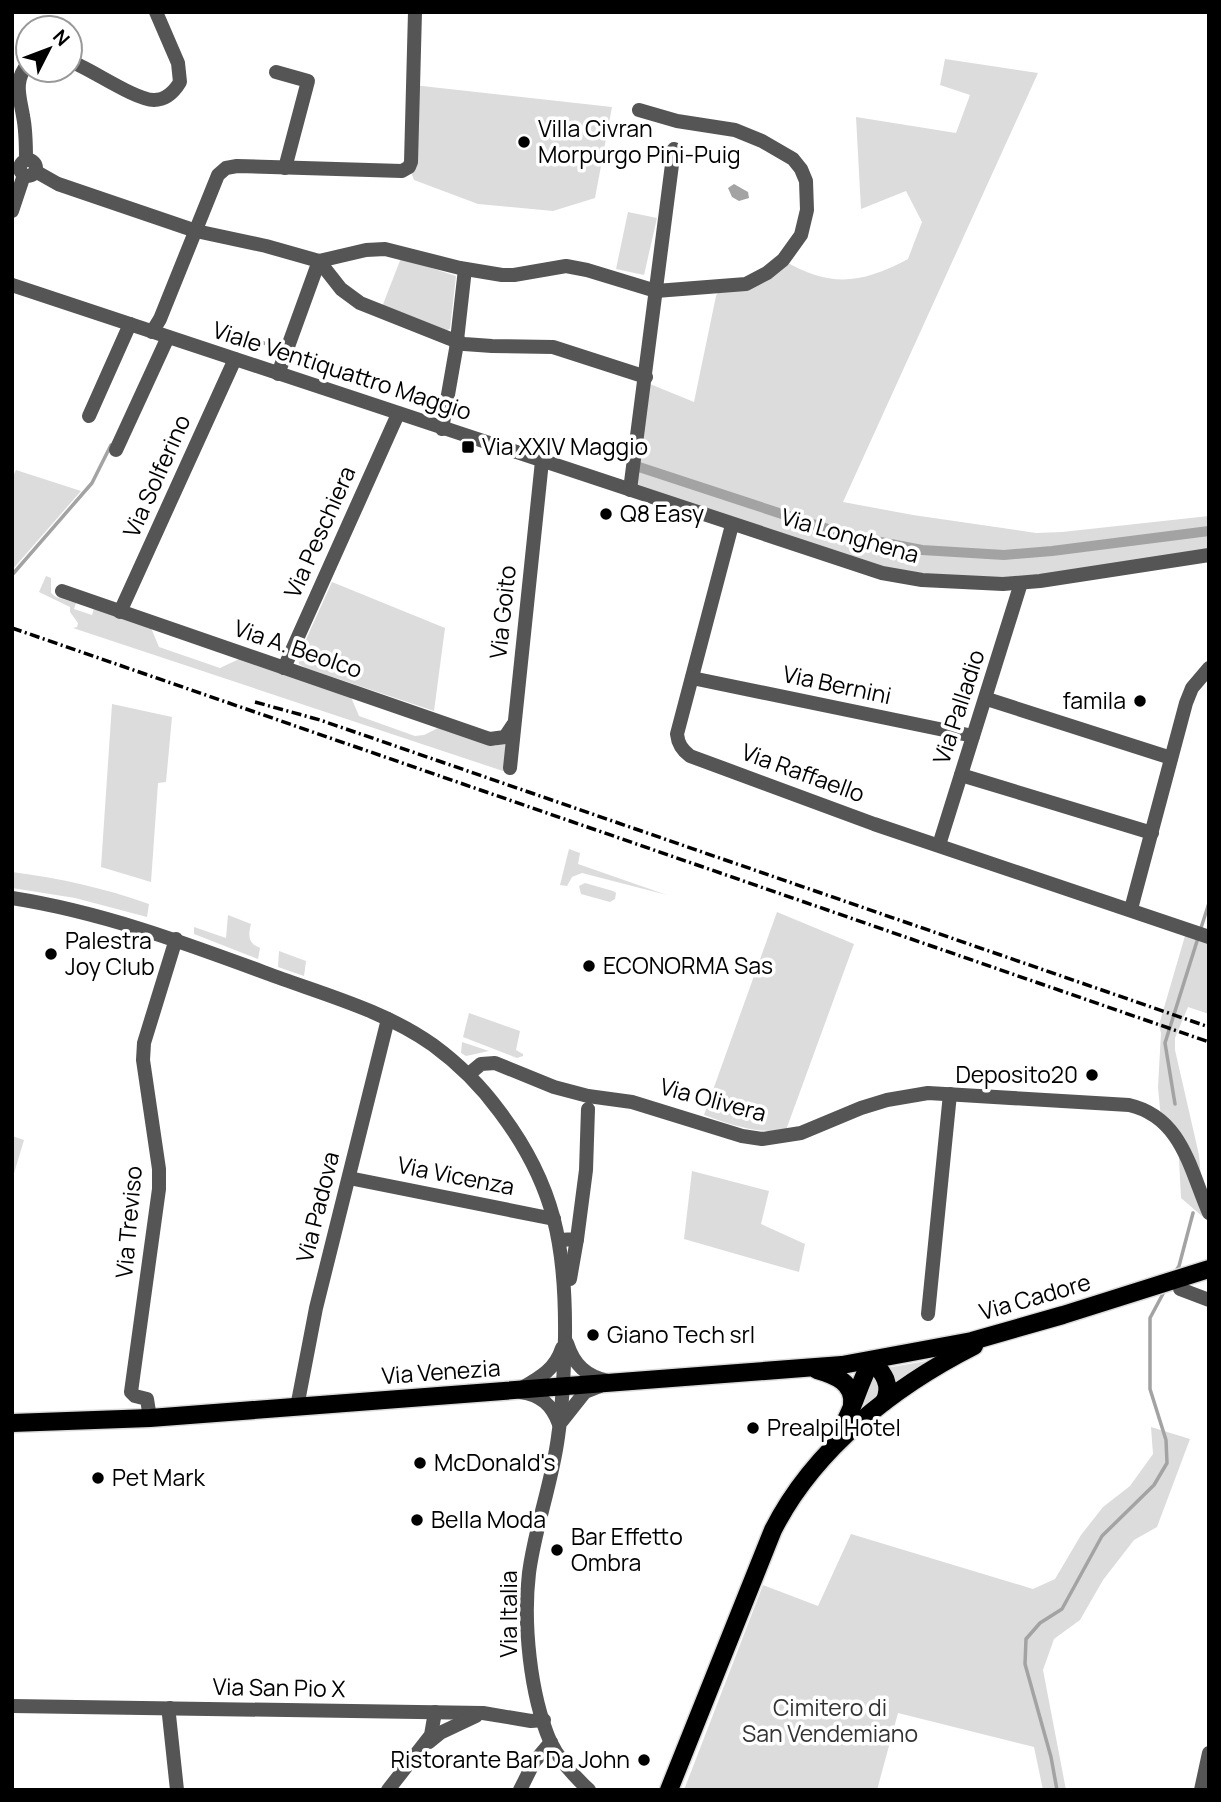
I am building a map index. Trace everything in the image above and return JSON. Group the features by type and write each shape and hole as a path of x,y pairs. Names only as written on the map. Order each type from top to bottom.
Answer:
{"main road":[{"name":"Via Cadore","path":"872,1360 999,1334 1209,1269"},
{"path":"811,1471 884,1402 926,1372 999,1334"},
{"name":"Via Venezia","path":"12,1423 150,1418 810,1368 872,1360"},
{"path":"672,1788 773,1531 792,1495 851,1413 872,1360 887,1382 888,1395 884,1402"},
{"path":"810,1368 831,1374 847,1385 852,1395 851,1413"}],"street":[{"path":"84,68 144,98 158,100 171,94 180,82 178,63 156,12"},
{"path":"152,332 160,319 213,186 218,175 226,168 402,171 408,167 411,162 415,12"},
{"path":"276,72 308,81 285,168"},
{"path":"12,211 29,169 18,84"},
{"path":"29,169 58,184 196,231 319,261 366,250 385,249 465,269 514,275 566,266 656,291 747,284 783,260 801,234 807,210 806,181 793,159 762,141 735,131 688,123 639,110"},
{"path":"630,490 674,149"},
{"path":"319,261 341,289 360,303 457,341 492,346 553,347 646,377"},
{"path":"278,373 319,261"},
{"path":"442,429 457,341 465,269"},
{"name":"Viale Ventiquattro Maggio","path":"12,285 690,510"},
{"path":"89,416 130,324"},
{"path":"116,450 168,337"},
{"name":"Via Solferino","path":"120,612 235,359"},
{"name":"Via Peschiera","path":"285,668 398,414"},
{"name":"Via Goito","path":"510,768 542,461"},
{"name":"Via Longhena","path":"690,510 849,564 893,575 944,582 1021,583 1209,555"},
{"name":"Via Raffaello","path":"732,525 677,734 677,741 683,751 690,756 874,824 1209,937"},
{"name":"Via Palladio","path":"939,845 1021,583"},
{"name":"Via A. Beolco","path":"62,591 490,739 505,737 513,725"},
{"path":"1131,909 1189,695 1209,668"},
{"name":"Via Bernini","path":"692,678 973,736"},
{"path":"986,699 1171,758"},
{"path":"961,775 1152,833"},
{"name":"Via Italia","path":"12,898 88,913 176,939 388,1020 431,1044 469,1074 504,1117 533,1161 554,1219 566,1296 564,1387 558,1439 534,1543 527,1624 533,1676 551,1742 589,1790"},
{"name":"Via Treviso","path":"150,1418 147,1399 131,1392 159,1189 144,1043 176,939"},
{"name":"Via Padova","path":"297,1407 316,1308 388,1020"},
{"name":"Via Olivera","path":"469,1074 481,1064 495,1063 554,1087 588,1096 632,1102 742,1136 762,1139 801,1133 861,1108 887,1100 928,1093 1108,1104 1145,1110 1161,1119 1172,1131 1209,1213"},
{"path":"928,1314 950,1094"},
{"path":"566,1296 586,1170 588,1109"},
{"name":"Via Vicenza","path":"349,1178 554,1219"},
{"path":"559,1240 577,1239"},
{"path":"1180,1289 1209,1300"},
{"name":"Via Italia","path":"565,1336 570,1354 583,1371 593,1377 616,1383"},
{"name":"Via Italia","path":"517,1391 545,1375 554,1365 565,1336"},
{"name":"Via Italia","path":"559,1425 585,1392 616,1383"},
{"path":"517,1391 542,1399 551,1407 559,1425"},
{"name":"Via San Pio X","path":"12,1706 483,1713 531,1721 544,1720"},
{"path":"170,1708 177,1790"},
{"path":"388,1790 422,1748 442,1713 450,1721 422,1748"},
{"path":"440,1733 483,1713"},
{"path":"520,1790 534,1762 551,1742"},
{"path":"1201,1790 1209,1754"}],"green space":[{"path":"945,59 1038,73 843,502 1036,533 1209,516 1209,555 1040,581 922,580 630,490 650,384 694,402 716,296 721,287 746,284 783,260 816,275 846,279 875,274 908,259 922,222 906,191 861,209 856,117 956,133 970,95 940,85"},
{"path":"413,85 612,107 595,198 553,211 478,204 414,180 409,167"},
{"path":"628,212 657,218 644,275 616,269"},
{"path":"401,258 456,276 450,329 382,307"},
{"path":"16,470 81,491 12,570 12,478"},
{"path":"46,576 51,578 51,593 76,603 74,609 92,615 94,608 151,628 159,647 220,668 239,659 351,697 359,716 415,736 438,728 495,746 507,742 506,772 73,628 77,627 78,623 70,612 70,607 39,592"},
{"path":"332,582 445,628 434,711 299,664 298,657"},
{"path":"112,704 172,717 166,782 158,783 151,882 101,867"},
{"path":"569,849 580,853 578,864 667,895 582,873 572,877 567,886 560,885"},
{"path":"12,872 81,884 132,898 149,904 147,917 75,898 12,888"},
{"path":"585,883 613,891 616,893 615,899 610,902 581,894 579,886"},
{"path":"777,912 854,944 786,1130 764,1131 704,1115"},
{"path":"228,915 251,924 250,939 260,948 258,959 194,934 194,927 226,938"},
{"path":"1187,929 1209,937 1209,1014 1188,1007 1175,1038 1175,1050 1199,1155 1203,1201 1209,1213 1209,1222 1181,1198 1178,1140 1161,1119 1158,1087 1161,1033 1159,1025"},
{"path":"279,951 306,961 304,976 278,967"},
{"path":"469,1013 520,1031 516,1050 523,1056 517,1058 463,1037"},
{"path":"462,1042 489,1051 466,1056 461,1053"},
{"path":"12,1136 24,1140 12,1180"},
{"path":"692,1171 769,1191 761,1224 805,1244 799,1272 684,1239"},
{"path":"933,1360 894,1388 886,1368"},
{"path":"872,1371 883,1395 864,1408"},
{"name":"Cimitero di San Vendemiano","path":"1151,1427 1190,1439 1157,1527 1134,1540 1103,1580 1080,1620 1054,1639 1043,1670 1066,1790 1043,1790 1034,1747 898,1713 877,1790 684,1790 763,1585 818,1606 851,1534 1033,1589 1055,1579 1081,1535 1103,1507 1130,1486 1153,1454"}],"shaded area":[{"path":"734,184 748,192 749,198 739,201 732,197 728,188"}],"waterway":[{"path":"248,338 282,349"},
{"path":"12,575 92,483 111,445"},
{"path":"639,467 849,536 922,550 1004,555 1209,531"},
{"path":"1200,931 1209,903"},
{"path":"1175,1104 1165,1043 1198,938"},
{"path":"1174,1274 1179,1266 1193,1213"},
{"path":"1057,1790 1051,1757 1025,1664 1026,1639 1040,1623 1062,1609 1102,1536 1154,1485 1167,1463 1166,1440 1150,1389 1150,1318 1165,1290"}],"railway":[{"path":"12,628 1209,1042"},
{"path":"255,702 320,720 1209,1027"}],"place":[{"name":"Villa Civran Morpurgo Pini-Puig","path":"524,142"},
{"name":"Via XXIV Maggio","path":"468,447"},
{"name":"Q8 Easy","path":"606,514"},
{"name":"famila","path":"1140,701"},
{"name":"Palestra Joy Club","path":"51,954"},
{"name":"ECONORMA Sas","path":"589,966"},
{"name":"Deposito20","path":"1092,1075"},
{"name":"Giano Tech srl","path":"593,1335"},
{"name":"Prealpi Hotel","path":"753,1428"},
{"name":"McDonald's","path":"420,1463"},
{"name":"Pet Mark","path":"98,1478"},
{"name":"Bella Moda","path":"417,1520"},
{"name":"Bar Effetto Ombra","path":"557,1550"},
{"name":"Ristorante Bar Da John","path":"644,1760"}]}
